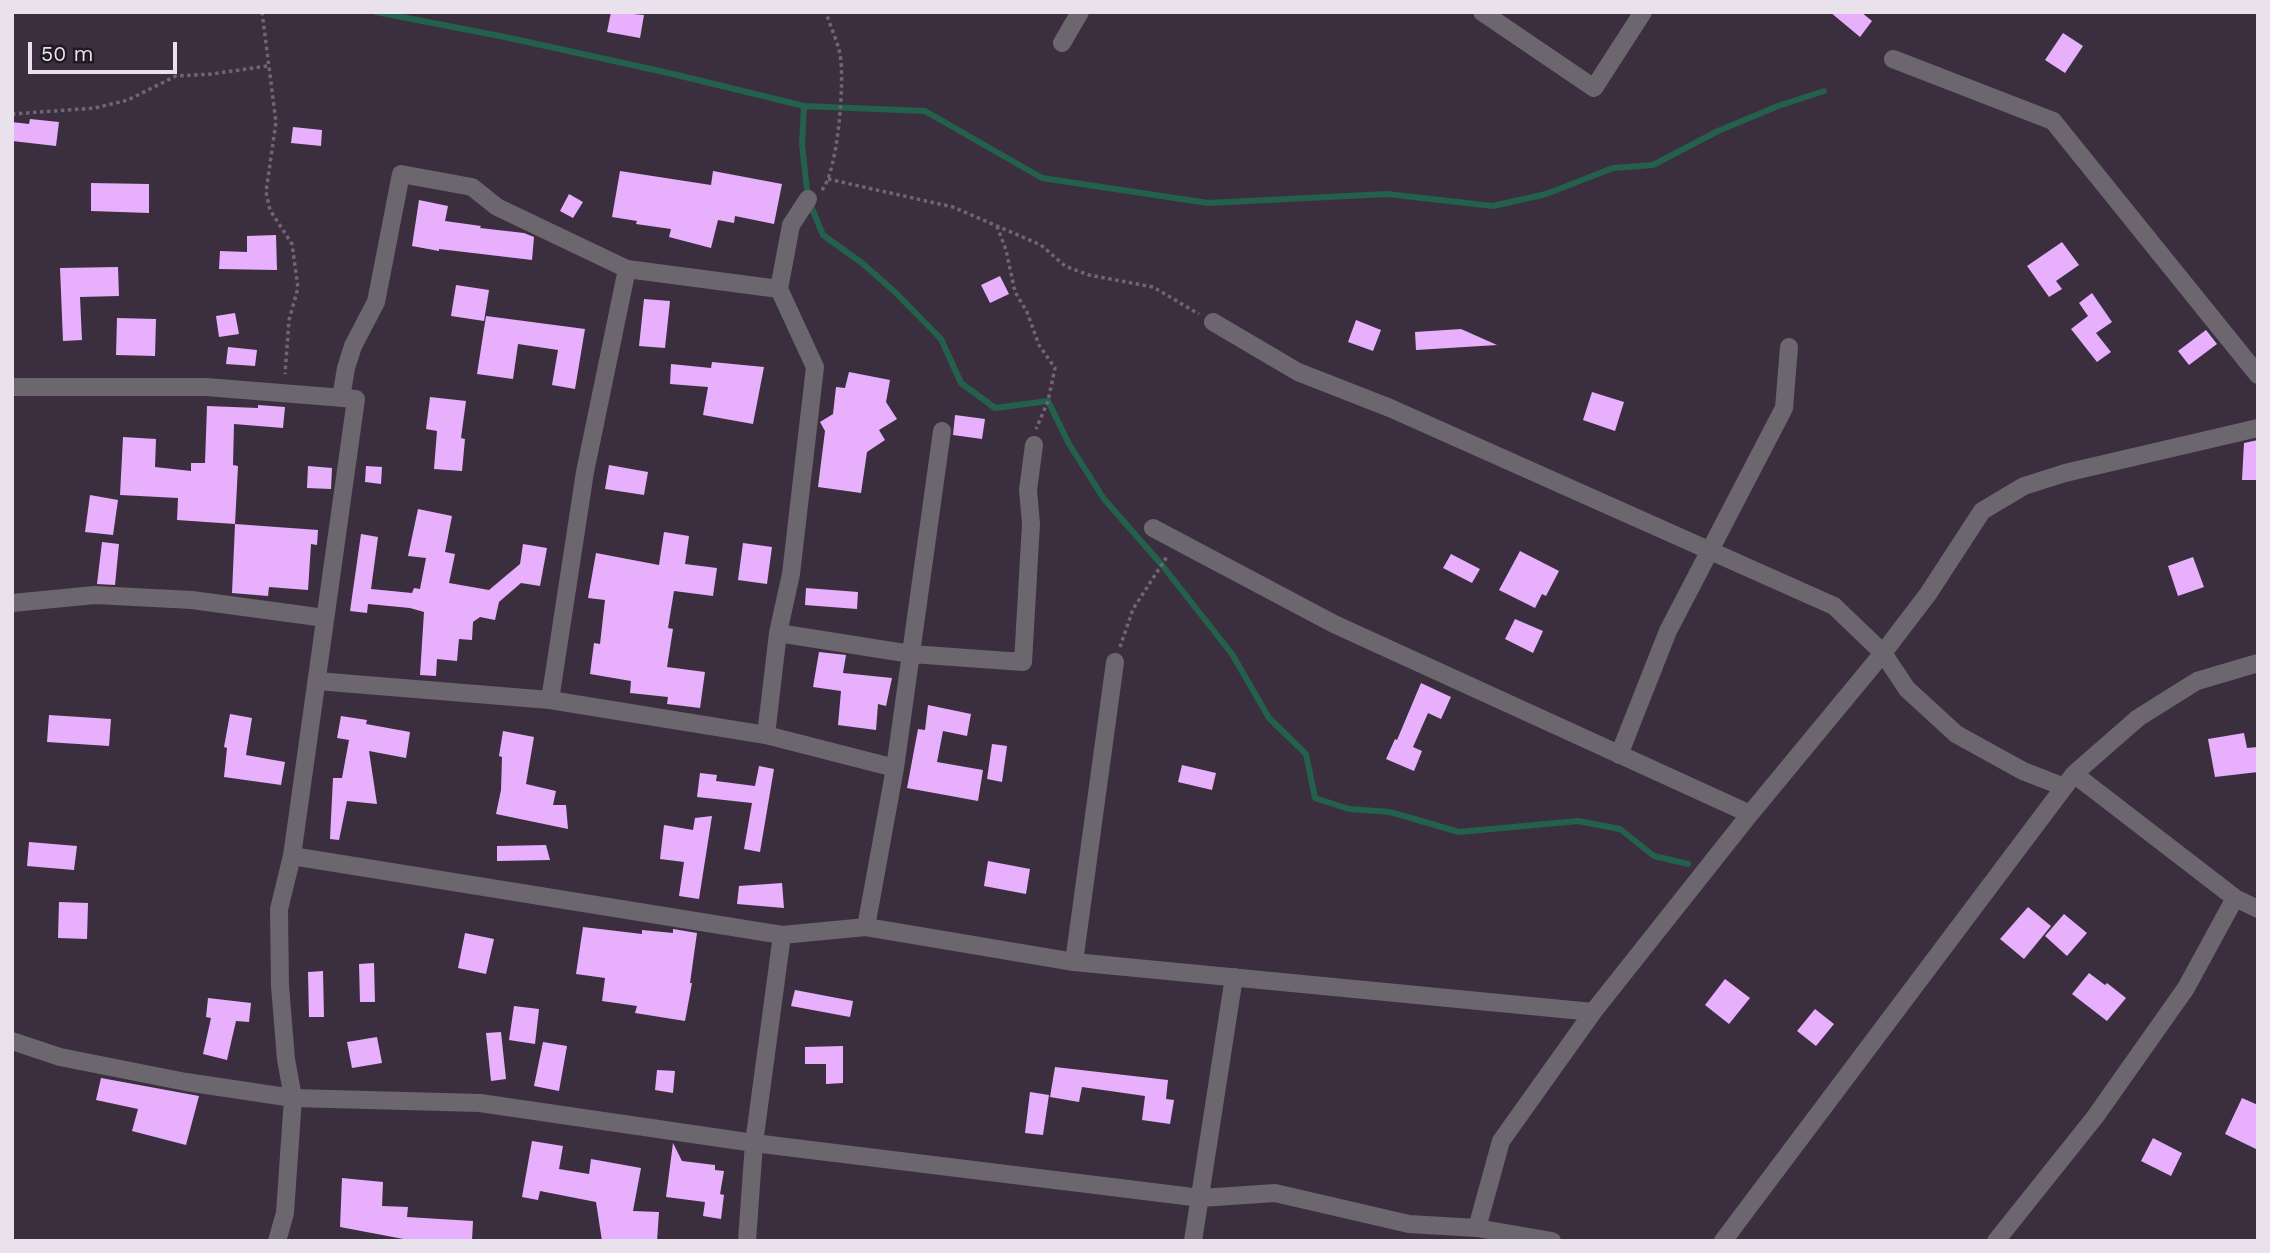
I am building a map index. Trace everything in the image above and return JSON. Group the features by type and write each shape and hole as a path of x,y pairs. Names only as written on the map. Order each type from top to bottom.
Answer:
{"street":[{"path":"1062,43 1080,12"},
{"path":"1482,12 1594,88 1643,12"},
{"path":"1893,60 2053,121 2258,375"},
{"path":"341,398 352,346 376,302 401,174 472,187 497,207 626,269 779,289"},
{"path":"766,735 778,633 791,574 815,367 779,289 791,225 808,199"},
{"path":"550,700 585,472 626,269"},
{"path":"1213,322 1297,372 1390,408 1834,606 1883,653 1907,689 1956,734 2023,771 2069,781 2235,898 2258,909"},
{"path":"1619,755 1668,631 1784,408 1789,347"},
{"path":"12,387 206,387 356,399 292,856 279,909 282,1010 293,1098 285,1213 277,1241"},
{"path":"1477,1228 1501,1141 1593,1012 1928,594 1982,510 2024,486 2065,473 2258,428"},
{"path":"866,927 895,768 942,431"},
{"path":"778,633 911,654 1023,662 1031,524 1028,490 1034,445"},
{"path":"1153,527 1334,624 1750,814"},
{"path":"12,603 95,595 192,600 326,618"},
{"path":"1074,962 1115,662"},
{"path":"1723,1241 2069,781 2138,718 2197,681 2258,663"},
{"path":"317,681 550,700 766,735 895,768"},
{"path":"292,856 782,935 866,927 1074,962 1593,1012"},
{"path":"1996,1241 2095,1117 2186,988 2235,898"},
{"path":"747,1241 754,1143 782,935"},
{"path":"1193,1241 1234,977"},
{"path":"12,1041 60,1057 186,1082 293,1098 480,1103 754,1143 1201,1198 1275,1193 1409,1224 1477,1228 1552,1241"}],"path":[{"path":"262,12 276,122 266,192 270,210 292,244 298,288 289,320 284,393"},
{"path":"826,12 840,55 839,127 828,178 953,207 1041,245 1065,266 1089,275 1153,287 1213,322"},
{"path":"12,114 95,108 128,100 176,76 267,66"},
{"path":"996,226 1006,250 1015,292 1027,313 1039,345 1055,368 1048,401 1036,429 1034,445"},
{"path":"1115,662 1133,609 1177,540"}],"building":[{"path":"611,12 644,15 640,38 607,32"},
{"path":"1830,12 1861,12 1872,21 1860,37"},
{"path":"2063,33 2083,46 2065,73 2045,60"},
{"path":"30,119 59,122 56,146 12,141 12,122 29,124"},
{"path":"293,127 322,130 321,146 291,143"},
{"path":"620,171 711,185 713,171 782,184 774,224 735,216 734,223 718,220 711,248 669,237 671,229 612,217"},
{"path":"91,183 149,184 149,213 91,211"},
{"path":"569,194 583,202 573,218 560,211"},
{"path":"419,200 448,206 445,221 524,233 534,237 532,260 412,246"},
{"path":"276,235 277,270 219,269 220,251 247,252 247,236"},
{"path":"2062,242 2079,265 2056,281 2062,289 2049,297 2027,266"},
{"path":"118,267 119,296 80,297 82,340 63,341 60,268"},
{"path":"1000,276 1009,294 990,303 981,285"},
{"path":"456,285 489,290 484,321 451,316"},
{"path":"2092,293 2112,322 2096,333 2111,352 2097,362 2071,329 2088,316 2079,303"},
{"path":"644,299 670,301 665,348 639,346"},
{"path":"235,313 239,334 219,337 216,316"},
{"path":"486,316 585,329 575,389 552,385 558,350 518,344 513,379 477,374"},
{"path":"117,318 156,319 155,356 116,355"},
{"path":"1356,320 1381,330 1373,351 1348,342"},
{"path":"1461,329 1497,345 1416,350 1415,332"},
{"path":"2206,330 2217,344 2189,365 2178,351"},
{"path":"228,347 257,350 255,366 226,364"},
{"path":"712,362 764,367 753,424 703,415 708,387 670,384 671,364 711,368"},
{"path":"849,372 890,380 886,402 897,419 879,430 885,440 867,452 861,493 818,487 825,431 820,422 833,414 836,387 845,388"},
{"path":"1592,392 1624,402 1615,431 1583,420"},
{"path":"430,397 466,401 461,438 465,439 462,471 434,469 437,431 426,429"},
{"path":"207,406 285,407 283,428 234,424 233,465 238,466 235,524 177,520 178,498 120,495 123,437 156,439 155,467 191,471 191,463 205,463"},
{"path":"955,415 985,419 982,439 953,435"},
{"path":"2258,440 2258,480 2242,480 2244,443"},
{"path":"609,465 648,472 644,495 605,489"},
{"path":"308,466 332,468 331,489 307,488"},
{"path":"366,466 382,467 381,484 365,482"},
{"path":"90,495 118,500 113,535 85,532"},
{"path":"418,509 452,516 445,552 455,554 449,583 489,590 520,564 523,544 547,548 540,586 521,583 499,602 495,620 480,617 473,622 472,640 459,639 457,661 437,659 436,676 420,675 424,612 368,604 367,613 350,611 361,534 378,537 371,589 412,593 414,588 420,589 426,558 408,556"},
{"path":"235,524 318,530 317,545 311,544 308,590 269,587 268,596 232,593"},
{"path":"664,532 689,536 685,564 717,568 713,596 674,591 668,628 673,629 667,667 705,672 700,708 667,704 668,697 630,693 631,681 590,674 594,643 600,644 605,600 588,598 596,553 659,565"},
{"path":"102,542 119,544 115,585 97,584"},
{"path":"743,543 772,547 767,584 738,580"},
{"path":"1520,551 1559,571 1546,596 1542,594 1535,608 1499,590"},
{"path":"1451,554 1480,569 1472,583 1443,568"},
{"path":"2193,557 2204,587 2178,596 2168,566"},
{"path":"806,588 858,592 857,609 805,605"},
{"path":"1515,619 1543,631 1533,653 1505,639"},
{"path":"819,652 846,655 843,673 892,678 886,706 878,704 876,730 838,725 841,691 813,687"},
{"path":"1421,683 1451,697 1441,719 1428,713 1413,747 1422,751 1414,771 1386,759"},
{"path":"928,705 971,714 967,736 943,731 937,762 983,770 978,801 907,788 918,729 925,730"},
{"path":"230,714 252,718 246,755 285,762 281,785 224,777 227,748 224,747"},
{"path":"49,715 111,719 109,746 47,742"},
{"path":"341,716 367,720 366,724 410,732 406,758 369,751 377,804 347,801 339,840 330,839 333,778 342,778 349,740 337,738"},
{"path":"503,731 534,737 526,784 556,791 553,805 566,805 568,829 496,814 501,790 502,757 499,756"},
{"path":"2244,733 2247,748 2258,747 2258,772 2215,777 2208,739"},
{"path":"992,744 1007,746 1002,782 987,779"},
{"path":"1182,765 1216,773 1212,790 1178,782"},
{"path":"759,766 774,769 760,852 744,849 752,803 697,797 700,773 717,775 716,781 755,786"},
{"path":"712,816 699,899 679,896 684,862 660,859 664,825 693,830 695,818"},
{"path":"29,842 77,846 74,870 27,866"},
{"path":"546,845 550,860 497,861 497,846"},
{"path":"988,861 1030,869 1026,894 984,886"},
{"path":"782,883 784,908 737,904 739,886"},
{"path":"59,902 88,903 87,939 58,938"},
{"path":"2028,907 2051,926 2024,959 2000,939"},
{"path":"2064,914 2087,933 2067,956 2045,936"},
{"path":"583,927 642,934 642,930 673,933 673,929 697,933 685,1021 635,1013 637,1006 602,1001 605,978 576,974"},
{"path":"465,933 494,939 486,974 458,968"},
{"path":"374,963 375,1002 360,1002 359,964"},
{"path":"323,971 324,1017 309,1017 308,972"},
{"path":"2089,973 2126,998 2107,1021 2072,994"},
{"path":"1725,979 1750,998 1729,1024 1705,1005"},
{"path":"795,990 853,1001 850,1017 791,1006"},
{"path":"208,998 251,1003 249,1022 236,1021 227,1060 203,1054 211,1018 206,1017"},
{"path":"514,1006 539,1009 535,1044 509,1040"},
{"path":"1815,1009 1834,1024 1816,1046 1797,1031"},
{"path":"501,1032 506,1079 491,1081 486,1033"},
{"path":"377,1037 382,1063 352,1068 347,1042"},
{"path":"543,1042 567,1046 559,1091 534,1086"},
{"path":"843,1046 843,1083 826,1084 826,1064 805,1064 805,1047"},
{"path":"1055,1067 1168,1080 1166,1099 1174,1100 1170,1124 1142,1120 1145,1096 1082,1087 1079,1102 1050,1097"},
{"path":"657,1070 675,1071 673,1093 655,1090"},
{"path":"101,1078 199,1096 186,1145 132,1131 138,1109 96,1100"},
{"path":"1030,1092 1049,1095 1043,1135 1025,1133"},
{"path":"2242,1098 2258,1105 2258,1150 2225,1134"},
{"path":"2153,1138 2182,1153 2171,1176 2141,1161"},
{"path":"532,1141 563,1146 559,1169 589,1174 591,1159 641,1168 633,1211 659,1212 657,1241 602,1241 596,1202 540,1191 538,1200 522,1197"},
{"path":"673,1143 682,1161 715,1165 715,1170 724,1171 720,1194 724,1195 721,1219 703,1216 705,1202 666,1197"},
{"path":"342,1178 383,1182 382,1206 408,1207 407,1217 473,1221 472,1241 414,1241 340,1227"}],"waterway":[{"path":"376,12 505,37 804,106 925,111 1042,178 1208,203 1387,194 1493,206 1546,194 1613,168 1653,165 1718,131 1778,106 1824,91"},
{"path":"804,106 802,144 808,199 823,235 862,263 895,292 941,339 961,383 995,408 1048,401 1069,444 1104,499 1162,565 1232,654 1269,718 1306,754 1315,798 1349,809 1390,812 1459,832 1578,821 1620,829 1654,856 1688,864"}]}
